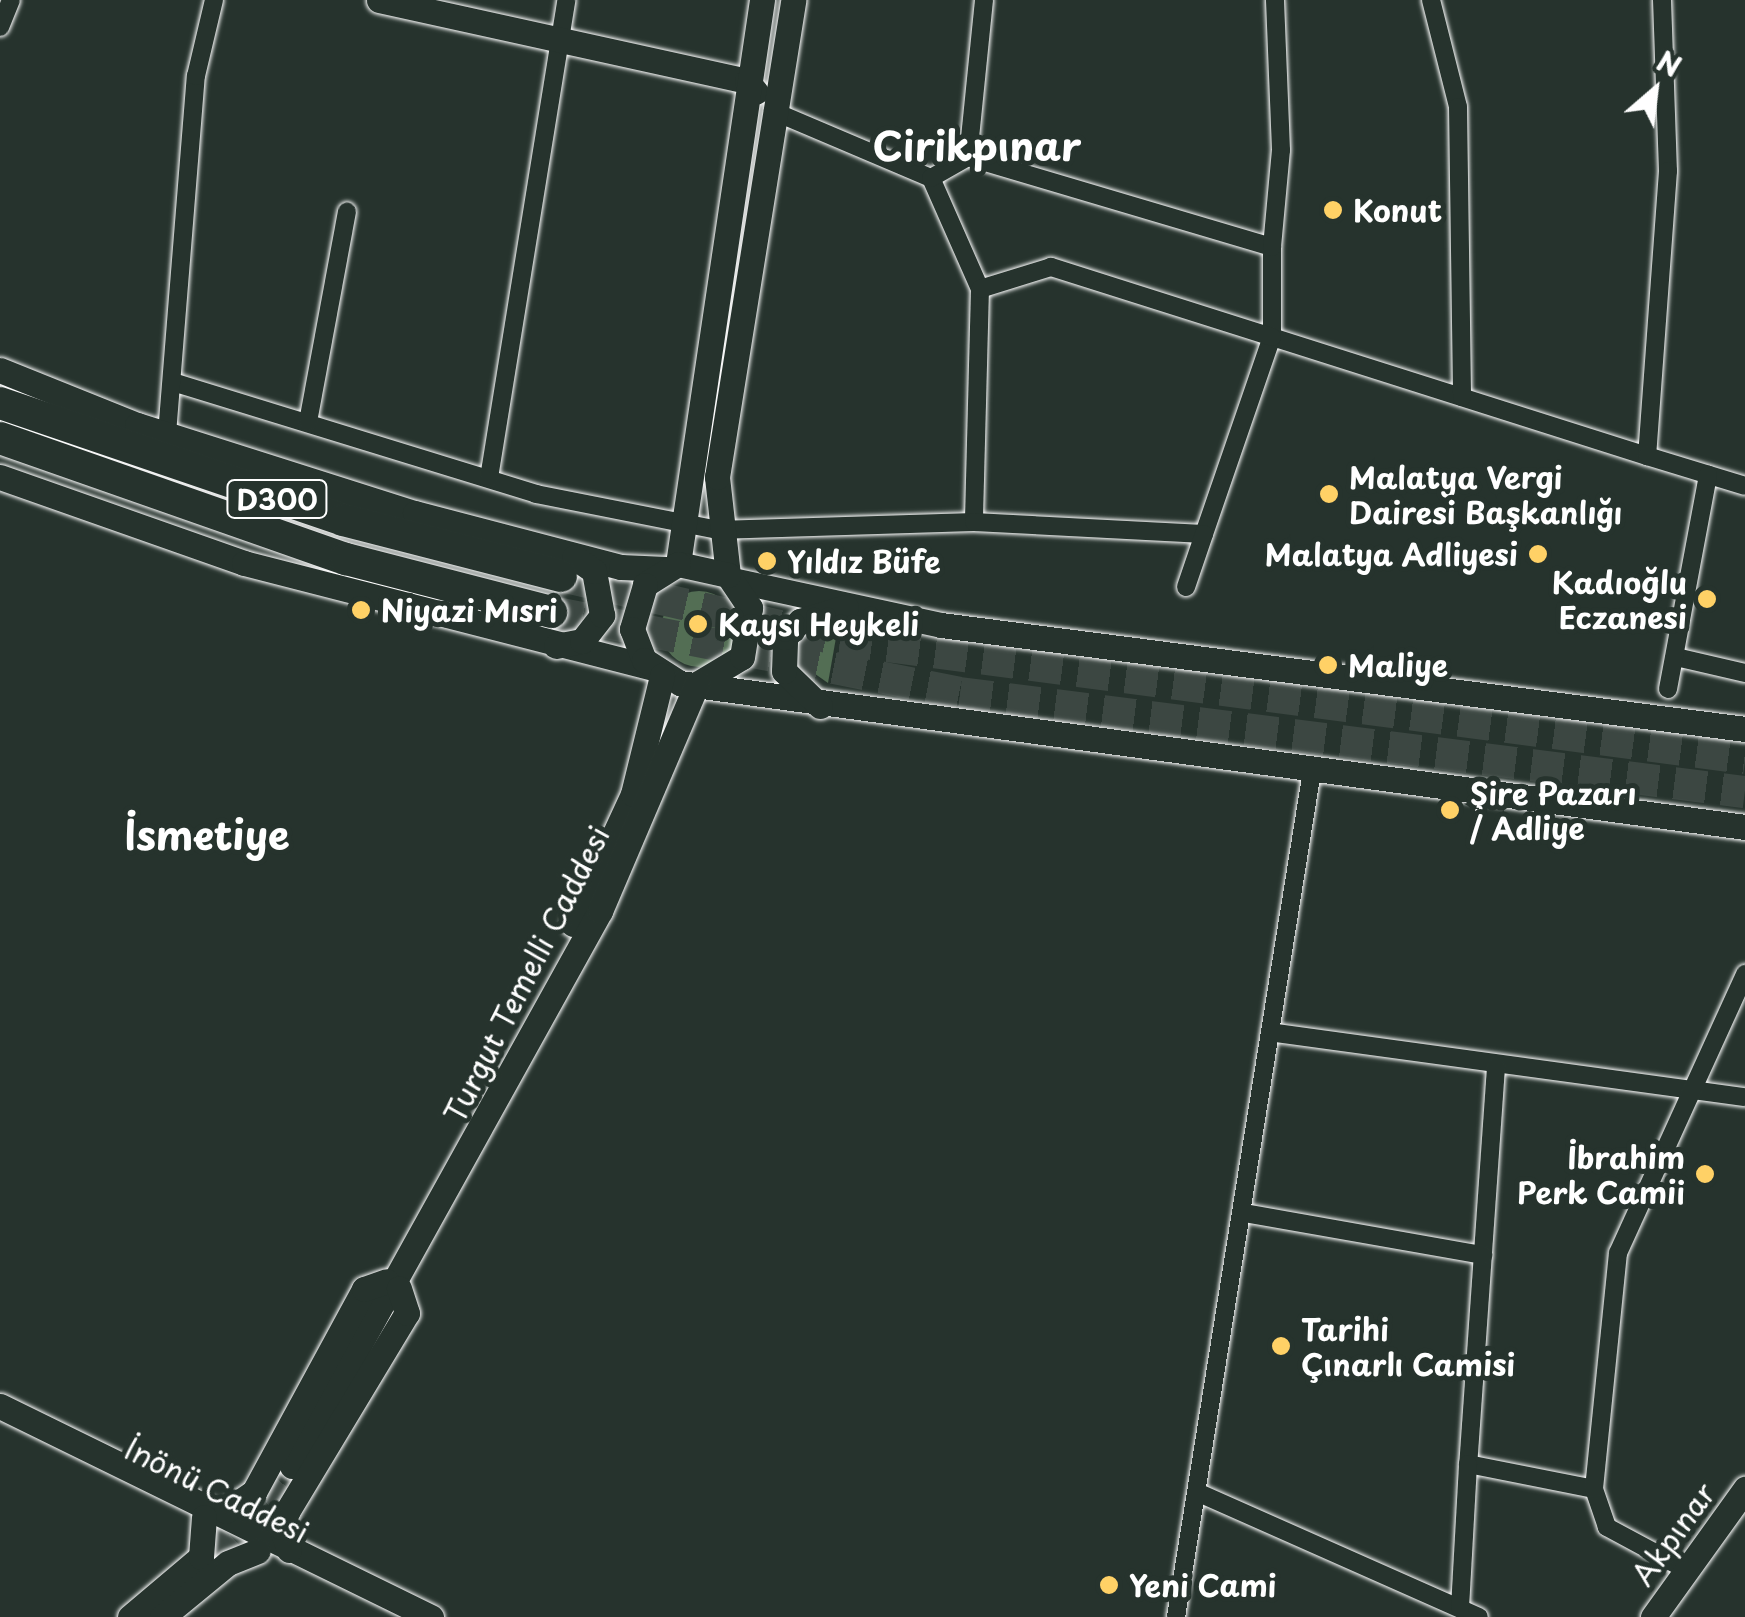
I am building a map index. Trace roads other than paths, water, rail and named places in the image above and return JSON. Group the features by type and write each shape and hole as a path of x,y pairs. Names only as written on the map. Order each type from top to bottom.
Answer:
{"highway":[{"name":"D300","path":"0,403 342,520 566,565"},
{"name":"D300","path":"0,438 346,559 551,612"}],"main road":[{"path":"380,0 747,81 773,111"},
{"path":"657,672 636,648 633,607 672,567 688,523 747,81 762,0"},
{"path":"697,684 729,671 747,648 750,608 730,577 717,530 773,111 794,0"},
{"path":"0,370 166,434 566,565 594,570 602,614 582,641 556,646"},
{"path":"0,477 180,544 697,684 820,706 1745,827"},
{"path":"566,565 672,567 850,606 1745,729"},
{"path":"820,706 784,671 786,637 800,621 850,606"},
{"name":"Turgut Temelli Caddesi","path":"657,672 633,794 581,910 393,1284 292,1466 600,911 697,684"},
{"name":"Turgut Temelli Caddesi","path":"215,1514 254,1492 364,1289 393,1284"},
{"name":"Turgut Temelli Caddesi","path":"288,1510 407,1313 393,1284"},
{"name":"İnönü Caddesi","path":"0,1406 215,1514 258,1551 408,1617"},
{"name":"İnönü Caddesi","path":"0,1418 215,1514"},
{"name":"Akpınar","path":"1654,1617 1745,1489"},
{"path":"254,1492 264,1506 288,1510 281,1527 289,1550"},
{"path":"162,1615 193,1577 215,1514 431,1617"},
{"path":"130,1617 193,1577 258,1551"}],"street":[{"path":"0,26 11,0"},
{"path":"166,434 176,384 196,76 214,0"},
{"path":"489,478 553,40 566,0"},
{"path":"968,157 984,0"},
{"path":"1431,0 1458,108 1462,396"},
{"path":"1647,456 1668,171 1662,0"},
{"path":"1186,588 1272,337 1272,247 1281,150 1271,1"},
{"path":"773,111 931,178 980,289 974,522"},
{"path":"931,178 968,157 1272,247"},
{"path":"308,422 347,212"},
{"path":"980,289 1051,268 1745,486"},
{"path":"176,384 489,478 717,530 974,522 1204,534"},
{"path":"1668,689 1708,475"},
{"path":"1676,657 1745,673"},
{"path":"1176,1617 1276,1033 1312,771"},
{"path":"1685,1569 1607,1527 1594,1489 1618,1253 1688,1087 1745,974"},
{"path":"1276,1033 1496,1067 1688,1087 1745,1097"},
{"path":"1460,1608 1496,1067"},
{"path":"1244,1213 1483,1254"},
{"path":"1468,1464 1594,1489"},
{"path":"1198,1493 1479,1617"}],"tunnel":[{"path":"561,576 840,640 1745,758"},
{"path":"551,612 960,693 1745,792"},
{"path":"188,1581 292,1466"}],"place":[{"name":"Konut","path":"1333,210"},
{"name":"Malatya Vergi Dairesi Başkanlığı","path":"1329,494"},
{"name":"Malatya Adliyesi","path":"1538,554"},
{"name":"Yıldız Büfe","path":"767,561"},
{"name":"Kadıoğlu Eczanesi","path":"1707,599"},
{"name":"Niyazi Mısri","path":"361,610"},
{"name":"Kaysı Heykeli","path":"698,624"},
{"name":"Maliye","path":"1328,665"},
{"name":"Şire Pazarı / Adliye","path":"1450,810"},
{"name":"İbrahim Perk Camii","path":"1705,1174"},
{"name":"Tarihi Çınarlı Camisi","path":"1281,1346"},
{"name":"Yeni Cami","path":"1109,1585"}],"district":[{"name":"Cirikpınar","path":"977,145"},
{"name":"İsmetiye","path":"207,834"}]}
